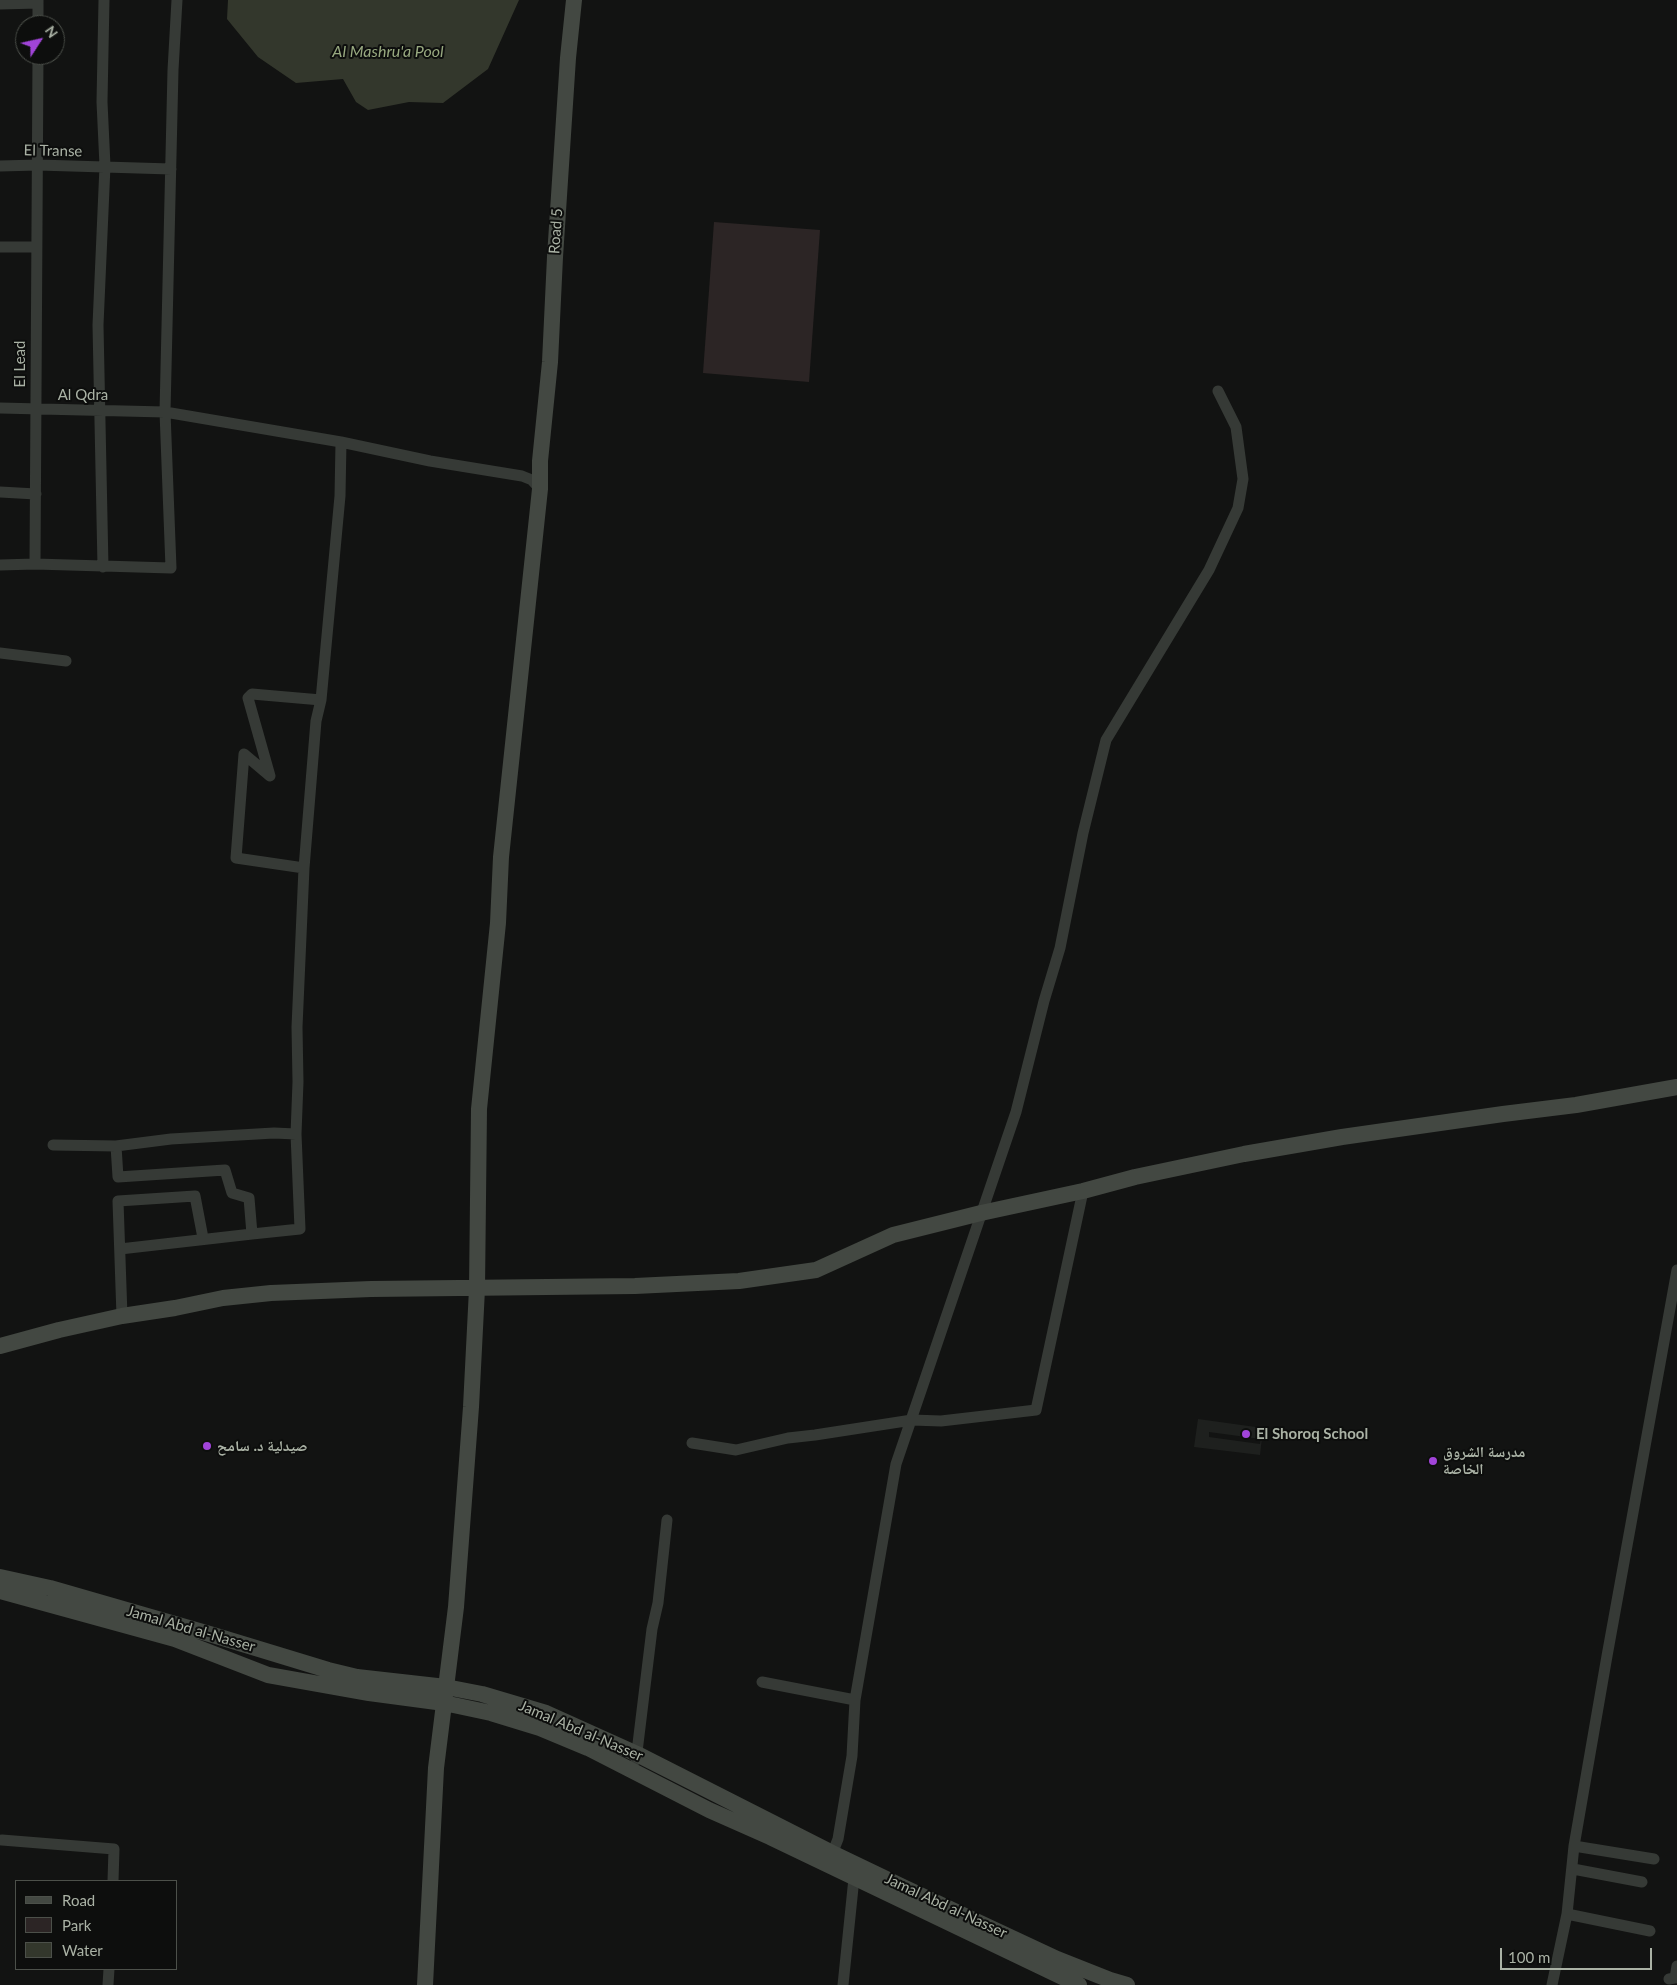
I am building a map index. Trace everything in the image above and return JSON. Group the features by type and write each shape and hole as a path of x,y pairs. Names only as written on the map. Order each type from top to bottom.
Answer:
{"main road":[{"name":"Road 5","path":"425,1985 436,1768 456,1607 471,1407 477,1289 479,1110 498,923 501,857 540,489 540,462 550,362 554,257 574,0"},
{"path":"0,1346 122,1316 223,1298 271,1292 371,1289 602,1288 749,1280 816,1270 892,1235 1083,1191 1135,1177 1244,1154 1503,1114 1576,1105 1677,1087"},
{"name":"Jamal Abd al-Nasser","path":"0,1577 50,1588 347,1675 445,1695 491,1713 540,1728 588,1748 709,1810 770,1837 830,1860 1056,1958 1110,1980 1128,1985"},
{"name":"Jamal Abd al-Nasser","path":"0,1591 175,1639 268,1674 369,1693 482,1694 546,1713 637,1754 830,1860 854,1878 1079,1985"}],"street":[{"path":"103,567 98,325 105,166 102,102 104,0"},
{"path":"0,565 35,564 171,568 165,412 173,70 177,0"},
{"path":"0,4 38,2 38,15"},
{"name":"El Lead","path":"35,564 38,65"},
{"name":"El Transe","path":"0,166 105,166 171,169"},
{"path":"0,247 36,247"},
{"path":"830,1860 838,1839 852,1756 856,1700 896,1464 1016,1112 1044,1001 1060,948 1083,832 1106,740 1209,570 1238,508 1243,479 1236,428 1218,391"},
{"name":"Al Qdra","path":"0,408 165,412 341,442 430,461 522,476 532,480 540,489"},
{"path":"120,1249 203,1238 300,1229 296,1134 297,1035 304,868 316,721 321,700 340,496 341,442"},
{"path":"0,492 36,494"},
{"path":"0,653 66,661"},
{"path":"304,868 236,858 244,754 270,776 248,698 252,694 321,700"},
{"path":"53,1145 116,1146 171,1139 274,1133 296,1134"},
{"path":"116,1146 118,1176 226,1170 232,1193 249,1198 252,1234"},
{"path":"692,1443 736,1450 788,1438 912,1420 941,1421 1036,1410 1083,1191"},
{"path":"122,1316 118,1201 195,1196 203,1238"},
{"path":"1552,1985 1568,1914 1574,1846 1677,1270"},
{"path":"634,1772 652,1629 658,1603 666,1520"},
{"path":"762,1682 856,1700"},
{"path":"2,1840 114,1849 113,1880"},
{"path":"1574,1846 1654,1859"},
{"path":"1572,1869 1642,1882"},
{"path":"843,1985 854,1878"},
{"path":"1568,1914 1650,1931"},
{"path":"1669,1979 1675,1978 1677,1966"},
{"path":"108,1985 109,1970"}],"shaded area":[{"name":"El Shoroq School","path":"1198,1419 1263,1428 1260,1455 1194,1447","holes":["1209,1432 1261,1439 1260,1444 1209,1437"]}],"green space":[{"path":"714,222 820,230 809,382 703,373"}],"water":[{"name":"Al Mashru'a Pool","path":"228,0 519,0 488,69 443,103 409,102 368,110 356,102 343,79 296,83 258,57 227,19"}],"place":[{"name":"El Shoroq School","path":"1246,1434"},
{"name":"صيدلية د. سامح","path":"207,1446"},
{"name":"مدرسة الشروق الخاصة","path":"1433,1461"}]}
